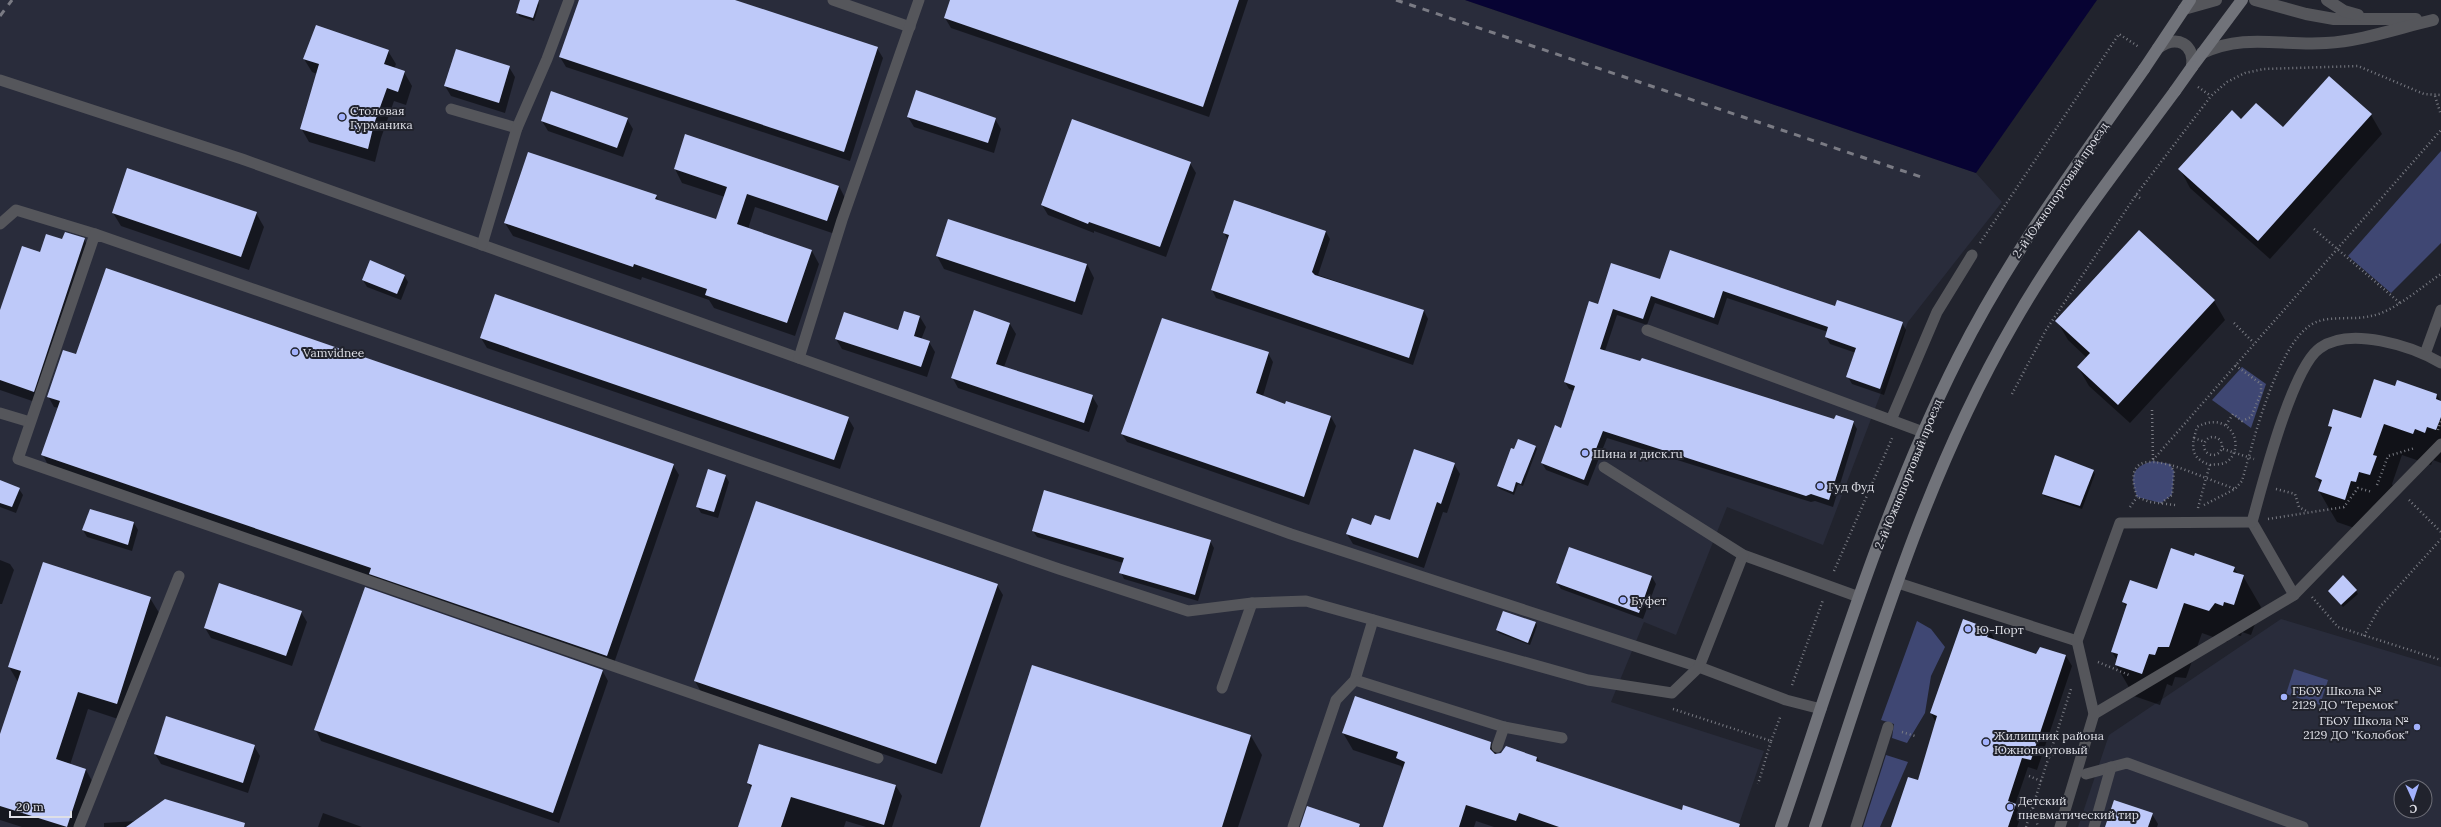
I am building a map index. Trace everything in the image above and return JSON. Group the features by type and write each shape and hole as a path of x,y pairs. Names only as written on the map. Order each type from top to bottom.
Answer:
{"main road":[{"path":"1815,827 1898,583 1930,497 1965,416 2008,333 2036,284 2175,90 2242,0"},
{"name":"2-й Южнопортовый проезд","path":"1781,827 1859,597 1898,490 1923,432 1959,356 2008,267 2187,5"}],"street":[{"path":"2187,5 2216,0"},
{"path":"2255,0 2334,19 2369,18"},
{"path":"2327,0 2344,11 2388,25"},
{"path":"2202,53 2230,42 2249,40 2286,44 2327,43 2388,25 2437,20"},
{"path":"2158,48 2170,42 2183,44 2190,50 2193,58 2192,67"}],"lane":[{"path":"482,245 517,128 547,59 569,0"},
{"path":"834,0 910,27"},
{"path":"799,358 842,220 919,0"},
{"path":"0,80 242,159 1291,534 1699,667 1786,700 1821,709"},
{"path":"451,109 517,128"},
{"path":"0,224 16,210 95,234 1052,567 1188,611 1252,603 1306,601 1588,680 1672,693 1699,667 1743,556"},
{"path":"95,234 18,459 878,758"},
{"path":"1891,420 1937,312 1972,255"},
{"path":"2425,354 2441,310"},
{"path":"1648,330 1923,432"},
{"path":"2294,595 2252,522 2283,416 2310,357 2319,348 2334,340 2360,338 2389,343 2425,354 2441,363"},
{"path":"0,413 30,422"},
{"path":"2094,714 2294,595 2397,489 2438,440"},
{"path":"1604,467 1743,556 1859,597"},
{"path":"2060,827 2094,714 2077,641 2120,522 2252,522"},
{"path":"79,827 179,576"},
{"path":"1898,583 2077,641"},
{"path":"1222,688 1252,603"},
{"path":"1293,827 1336,700 1355,680 1373,620"},
{"path":"1355,680 1504,727 1562,738"},
{"path":"1498,746 1504,727"},
{"path":"1856,827 1888,727"},
{"path":"2086,774 2127,763 2303,827"},
{"path":"2094,827 2111,767"}],"path":[{"path":"1972,255 2119,34"},
{"path":"2012,394 2046,330 2136,195 2211,96 2227,82 2245,73 2264,69 2358,66 2383,78 2424,94 2435,96 2441,95"},
{"path":"2435,96 2441,115"},
{"path":"2153,461 2259,337 2331,258 2441,130"},
{"path":"2136,195 2140,198"},
{"path":"2314,229 2337,251 2348,256 2400,303"},
{"path":"2234,324 2254,343"},
{"path":"2226,425 2233,414 2242,421 2251,417 2261,393 2261,384 2235,365"},
{"path":"2210,465 2198,508 2235,489 2242,481 2268,396 2261,393"},
{"path":"2152,410 2153,461"},
{"path":"2438,440 2441,420"},
{"path":"2216,422 2226,425 2233,431 2235,441 2233,452 2229,461 2222,464 2210,465 2201,462 2194,455 2194,438 2197,427 2205,423 2216,422"},
{"path":"2212,437 2218,438 2222,442 2223,448 2218,454 2210,454 2206,450 2205,442 2212,437"},
{"path":"2194,438 2205,442"},
{"path":"1837,566 1890,443"},
{"path":"2252,522 2344,507 2358,488 2375,492 2388,456 2418,446"},
{"path":"2223,448 2249,457"},
{"path":"2170,464 2174,471 2172,495 2161,504 2136,497 2133,486 2133,474 2141,464 2153,461 2170,464 2235,489"},
{"path":"2262,486 2295,494 2299,507 2309,512"},
{"path":"2397,489 2441,532"},
{"path":"2364,636 2379,608 2441,540"},
{"path":"2308,592 2338,627 2441,660"},
{"path":"1796,674 1818,613"},
{"path":"2026,827 2072,684"},
{"path":"1672,693 1668,708 1771,741"},
{"path":"1758,784 1776,727"},
{"path":"2029,776 2041,781"},
{"path":"2033,807 2038,827"}],"shaded area":[{"path":"0,0 1465,0 1976,173 2002,202 1908,322 1823,545 1727,507 1676,635 1644,622 1611,702 1764,751 1738,827 0,827"},
{"path":"1465,0 2097,0 1976,173"},
{"path":"2441,151 2441,243 2391,293 2348,256"},
{"path":"2242,367 2266,384 2251,428 2212,400"},
{"path":"2153,461 2170,464 2174,471 2172,495 2161,503 2137,497 2133,484 2133,478 2136,470 2140,466"},
{"name":"ГБОУ Школа № 2129 ДО \"Теремок\"","path":"2281,619 2441,667 2441,827 2078,827 2109,735"},
{"path":"1917,621 1931,629 1945,647 1931,676 1925,713 1907,743 1892,738 1894,724 1881,720"},
{"path":"2294,669 2328,680 2320,705 2286,694"},
{"path":"1886,755 1908,762 1880,827 1863,827"}],"building":[{"path":"520,0 539,0 533,18 516,13"},
{"path":"579,0 735,0 878,47 844,152 559,57"},
{"path":"950,0 1239,0 1203,107 944,18"},
{"path":"316,25 389,50 384,64 405,71 398,92 387,88 374,124 368,149 300,129 319,64 303,59"},
{"path":"456,49 510,66 499,103 444,86"},
{"path":"2329,76 2372,114 2258,241 2178,169 2232,110 2241,119 2256,103 2283,127"},
{"path":"916,90 996,118 988,143 907,117"},
{"path":"551,91 628,118 617,148 541,121"},
{"path":"1072,119 1191,162 1160,247 1089,222 1088,224 1041,205"},
{"path":"685,134 839,186 827,221 747,194 737,224 812,250 787,323 705,295 707,289 634,264 633,267 504,223 528,152 657,195 655,199 716,219 727,187 674,169"},
{"path":"127,168 257,212 241,257 112,213"},
{"path":"1234,200 1326,231 1312,272 1315,275 1424,310 1409,358 1211,290 1229,235 1223,233"},
{"path":"948,219 1087,264 1075,302 936,256"},
{"path":"2139,230 2215,300 2118,405 2077,367 2090,353 2055,321"},
{"path":"65,232 85,238 34,392 0,380 0,310 22,246 40,252 46,234 62,239"},
{"path":"1670,250 1835,306 1837,300 1903,322 1880,389 1846,377 1856,348 1825,337 1828,327 1723,291 1714,318 1651,296 1643,319 1613,309 1600,349 1640,361 1642,358 1834,419 1836,415 1854,421 1829,500 1811,494 1806,496 1603,431 1584,480 1541,463 1555,425 1561,428 1575,386 1564,382 1589,301 1598,304 1611,263 1660,279"},
{"path":"370,260 405,275 397,294 362,280"},
{"path":"106,268 674,464 607,656 369,574 371,568 41,455 60,401 47,397 63,350 76,354"},
{"path":"495,294 849,417 834,460 480,338"},
{"path":"974,310 1010,323 996,364 1093,395 1084,423 951,378"},
{"path":"904,311 920,316 914,336 930,341 921,367 835,339 844,312 898,330"},
{"path":"1162,318 1269,352 1256,393 1285,404 1286,401 1331,416 1304,497 1121,434"},
{"path":"2374,379 2395,386 2397,380 2437,394 2436,399 2441,401 2441,417 2436,430 2427,427 2425,433 2415,429 2413,434 2384,424 2373,455 2377,456 2370,475 2359,472 2356,482 2351,481 2345,500 2318,491 2322,480 2315,477 2332,427 2328,426 2333,409 2361,418"},
{"path":"1518,439 1536,446 1521,484 1516,482 1513,492 1497,486 1511,448 1514,449"},
{"path":"1414,449 1455,463 1441,504 1437,502 1418,558 1346,534 1352,518 1371,525 1375,515 1390,520"},
{"path":"2055,455 2094,470 2080,506 2042,494"},
{"path":"708,469 726,475 714,512 696,507"},
{"path":"0,480 20,488 12,507 0,503"},
{"path":"1044,490 1211,540 1195,595 1119,573 1124,558 1032,531"},
{"path":"756,501 998,584 936,764 694,681"},
{"path":"90,509 134,522 128,545 82,530"},
{"path":"1569,547 1652,576 1639,613 1556,583"},
{"path":"2171,548 2194,556 2195,553 2235,567 2233,572 2244,575 2234,605 2224,602 2223,606 2215,603 2209,611 2184,603 2169,647 2158,647 2155,655 2149,654 2142,674 2115,665 2118,654 2111,652 2127,604 2122,602 2130,580 2157,589"},
{"path":"43,562 151,597 117,704 78,692 56,759 86,769 67,827 0,806 0,734 21,671 8,667"},
{"path":"2343,575 2357,590 2341,605 2328,591"},
{"path":"219,583 302,611 286,656 204,628"},
{"path":"365,587 603,670 553,813 314,730"},
{"path":"1503,611 1536,622 1528,643 1496,630"},
{"path":"1963,619 1990,629 1987,637 2036,654 2040,647 2066,655 2031,760 2022,758 2008,801 2016,804 2008,827 1891,827 1908,777 1918,780 1937,716 1930,713"},
{"path":"1032,665 1251,735 1222,827 980,827"},
{"path":"1355,696 1491,742 1490,749 1495,754 1501,753 1506,746 1537,757 1536,761 1682,810 1683,805 1740,824 1739,827 1559,827 1519,813 1516,821 1466,805 1459,827 1383,827 1405,762 1396,758 1398,752 1342,733"},
{"path":"166,716 255,745 243,783 154,754"},
{"path":"759,744 896,785 884,825 791,797 781,827 738,827 752,785 747,783"},
{"path":"165,799 245,823 244,827 126,827"},
{"path":"2114,800 2153,813 2148,827 2105,827"},
{"path":"1307,806 1360,824 1359,827 1300,827"}],"railway":[{"path":"0,16 12,0"},
{"path":"1396,0 1921,177"}],"place":[{"name":"Столовая Гурманика","path":"342,117"},
{"name":"Vamvidnee","path":"295,352"},
{"name":"Шина и диск.ru","path":"1585,453"},
{"name":"Гуд Фуд","path":"1820,486"},
{"name":"Буфет","path":"1623,600"},
{"name":"Ю-Порт","path":"1968,629"},
{"name":"ГБОУ Школа № 2129 ДО \"Теремок\"","path":"2284,697"},
{"name":"ГБОУ Школа № 2129 ДО \"Колобок\"","path":"2417,727"},
{"name":"Жилищник района Южнопортовый","path":"1986,742"},
{"name":"Детский пневматический тир","path":"2010,807"}]}
